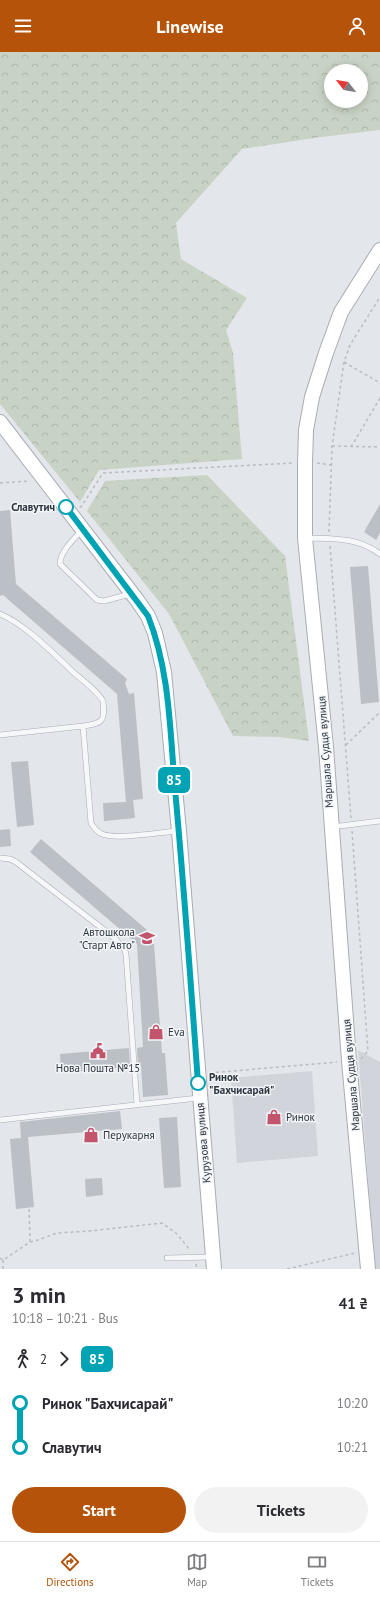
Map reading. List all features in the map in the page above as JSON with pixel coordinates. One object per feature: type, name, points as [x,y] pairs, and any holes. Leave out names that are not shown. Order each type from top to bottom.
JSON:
[{"type":"street","name":"Маршала Судця вулиця","points":[[368,1269],[349,1061],[320,685],[305,538],[305,463],[306,430],[312,397],[326,353],[341,312],[380,250]]},
{"type":"street","name":"Курузова вулиця","points":[[2,429],[46,481],[132,593],[148,616],[155,634],[164,672],[179,831],[213,1263]]},
{"type":"lane","points":[[83,528],[60,558],[60,564],[97,600],[104,601],[132,593]]},
{"type":"lane","points":[[305,538],[346,539],[367,546],[380,554]]},
{"type":"lane","points":[[0,614],[19,625],[44,646],[101,698],[103,704],[103,719],[98,724],[0,735]]},
{"type":"lane","points":[[83,726],[91,823],[95,829],[102,834],[114,837],[179,831]]},
{"type":"lane","points":[[331,827],[380,821]]},
{"type":"lane","points":[[0,858],[10,859],[16,862],[112,936],[124,948],[133,1032],[137,1104]]},
{"type":"lane","points":[[0,1120],[199,1098]]},
{"type":"lane","points":[[166,1258],[196,1258],[213,1263]]},
{"type":"path","points":[[380,297],[350,345],[344,362],[380,383]]},
{"type":"path","points":[[351,447],[380,398]]},
{"type":"path","points":[[332,446],[380,447]]},
{"type":"path","points":[[75,502],[81,507],[103,473],[305,463],[331,465]]},
{"type":"path","points":[[0,483],[46,481]]},
{"type":"path","points":[[346,745],[380,712]]},
{"type":"path","points":[[29,1208],[30,1242]]},
{"type":"path","points":[[3,1260],[30,1242],[57,1232],[90,1231],[162,1223],[177,1234],[196,1258]]},
{"type":"path","points":[[287,1269],[366,1250]]},
{"type":"path","points":[[3,1260],[3,1269]]},
{"type":"shaded area","points":[[358,1050],[380,1062],[380,1269],[375,1269]]},
{"type":"shaded area","name":"Ринок","points":[[312,1071],[318,1156],[237,1163],[231,1078]]},
{"type":"green space","points":[[0,52],[380,52],[380,130],[242,149],[176,223],[181,259],[247,298],[226,330],[233,353],[242,459],[99,470],[80,502],[0,404]]},
{"type":"green space","points":[[207,475],[285,556],[309,741],[280,737],[233,736],[169,614],[87,511],[105,481]]},
{"type":"building","points":[[380,504],[380,533],[376,540],[364,532]]},
{"type":"building","points":[[10,510],[16,584],[127,679],[125,683],[129,694],[134,693],[143,799],[133,800],[135,818],[104,821],[103,803],[126,802],[117,694],[3,595],[0,596],[0,511]]},
{"type":"building","points":[[368,566],[379,702],[361,704],[350,567]]},
{"type":"building","points":[[28,761],[34,825],[17,827],[11,762]]},
{"type":"building","points":[[10,829],[11,846],[0,847],[0,830]]},
{"type":"building","points":[[41,839],[147,930],[143,934],[147,938],[147,944],[154,944],[162,1053],[165,1053],[168,1095],[143,1097],[141,1066],[138,1066],[137,1048],[143,1047],[137,944],[30,852]]},
{"type":"building","points":[[129,1048],[130,1067],[61,1073],[60,1054]]},
{"type":"building","points":[[120,1111],[122,1129],[28,1137],[34,1207],[16,1209],[10,1139],[21,1138],[20,1122]]},
{"type":"building","points":[[177,1117],[181,1187],[164,1188],[159,1118]]},
{"type":"building","points":[[102,1178],[103,1195],[86,1197],[85,1179]]},
{"type":"bus line","name":"85","points":[[66,507],[105,556],[148,616],[155,634],[164,672],[179,831],[198,1083]]},
{"type":"place","name":"Славутич","points":[[66,507]]},
{"type":"place","name":"Автошкола \"Старт Авто\"","points":[[147,938]]},
{"type":"place","name":"Eva","points":[[156,1032]]},
{"type":"place","name":"Нова Пошта №15","points":[[98,1051]]},
{"type":"place","name":"Ринок \"Бахчисарай\"","points":[[198,1083]]},
{"type":"place","name":"Ринок","points":[[274,1117]]},
{"type":"place","name":"Перукарня","points":[[91,1135]]}]
